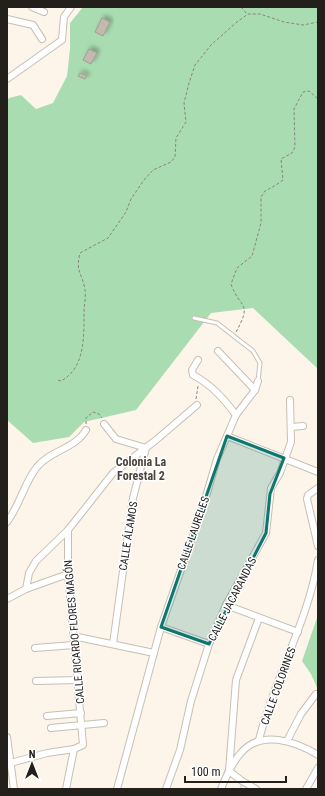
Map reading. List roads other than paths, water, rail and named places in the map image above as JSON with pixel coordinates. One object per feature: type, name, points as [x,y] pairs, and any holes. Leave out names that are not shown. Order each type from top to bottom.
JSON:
[{"type":"street","points":[[32,7],[44,12]]},
{"type":"street","points":[[7,78],[62,40],[64,17],[71,7]]},
{"type":"street","points":[[7,19],[33,25],[42,39]]},
{"type":"street","points":[[218,351],[255,390]]},
{"type":"street","points":[[198,360],[192,373],[198,378],[207,382],[224,399],[236,415]]},
{"type":"street","name":"CALLE LAURELES","points":[[117,789],[161,627],[227,436],[236,415],[255,390],[258,381]]},
{"type":"street","name":"CALLE JACARANDAS","points":[[166,789],[180,750],[191,701],[209,644],[226,605],[266,533],[270,494],[280,473],[284,458],[291,442],[290,400]]},
{"type":"street","points":[[26,589],[29,573],[36,561],[68,530],[112,473],[146,448],[196,402]]},
{"type":"street","points":[[104,424],[116,439],[146,448]]},
{"type":"street","points":[[291,427],[303,426]]},
{"type":"street","points":[[7,522],[15,511],[37,467],[81,439],[86,430]]},
{"type":"street","points":[[227,436],[318,472]]},
{"type":"street","name":"CALLE ÁLAMOS","points":[[113,644],[133,498],[146,448]]},
{"type":"street","points":[[318,488],[306,499],[318,546]]},
{"type":"street","name":"CALLE RICARDO FLORES MAGÓN","points":[[68,530],[68,574],[83,745],[74,749]]},
{"type":"street","name":"CALLE COLORINES","points":[[259,740],[283,666],[298,632],[316,574],[318,560]]},
{"type":"street","points":[[7,599],[26,589],[68,574]]},
{"type":"street","name":"CALLE COLORINES","points":[[226,605],[298,632]]},
{"type":"street","points":[[229,771],[236,680],[259,618]]},
{"type":"street","points":[[161,627],[209,644]]},
{"type":"street","points":[[73,636],[154,652]]},
{"type":"street","points":[[35,648],[74,645]]},
{"type":"street","points":[[36,681],[78,680]]},
{"type":"street","points":[[286,741],[301,714],[316,694]]},
{"type":"street","points":[[47,716],[81,713]]},
{"type":"street","points":[[51,728],[104,723]]},
{"type":"street","points":[[7,737],[8,764],[14,789]]},
{"type":"street","points":[[221,789],[229,771],[240,754],[252,742],[259,740],[286,741],[318,755]]},
{"type":"street","points":[[8,764],[47,753],[74,749],[66,789]]},
{"type":"street","points":[[306,789],[318,768]]},
{"type":"street","points":[[229,771],[242,782],[256,789]]},
{"type":"lane","name":"CALLE LAURELES","points":[[194,318],[217,323],[254,351],[260,363],[258,381]]},
{"type":"district","name":"Colonia La Forestal 2","points":[[141,469]]}]
